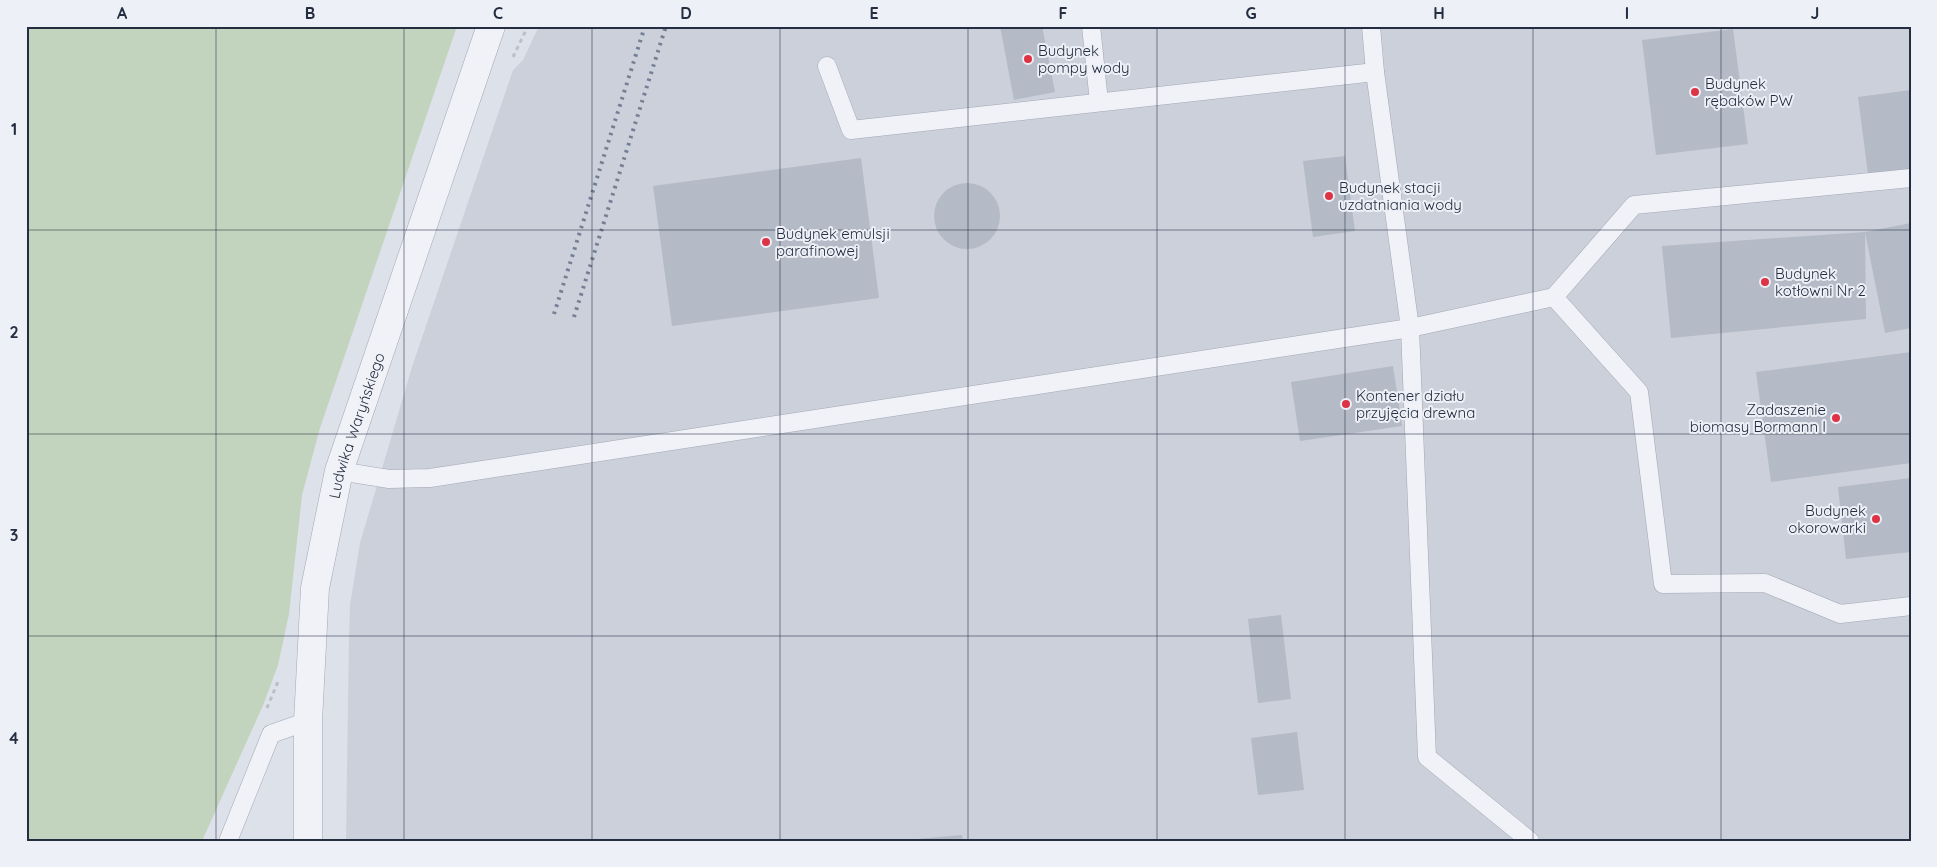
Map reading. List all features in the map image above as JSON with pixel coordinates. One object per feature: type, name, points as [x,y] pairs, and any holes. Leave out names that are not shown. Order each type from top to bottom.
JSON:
[{"type":"street","name":"Ludwika Waryńskiego","points":[[308,841],[308,721],[316,588],[340,471],[491,26]]},
{"type":"lane","points":[[1091,26],[1099,102]]},
{"type":"lane","points":[[1371,26],[1375,72],[1410,328],[1427,756],[1530,841]]},
{"type":"lane","points":[[828,66],[852,130],[1375,72]]},
{"type":"lane","points":[[340,471],[388,479],[430,478],[1410,328],[1554,297],[1634,205],[1911,178]]},
{"type":"lane","points":[[1554,297],[1639,392],[1663,584],[1765,583],[1840,614],[1911,606]]},
{"type":"lane","points":[[228,841],[271,734],[308,721]]},
{"type":"shaded area","points":[[539,26],[1911,26],[1911,841],[346,841],[350,605],[360,543],[412,367],[513,70],[523,60]]},
{"type":"green space","points":[[26,26],[457,26],[320,428],[302,495],[289,614],[278,665],[264,703],[202,841],[26,841]]},
{"type":"building","name":"Budynek pompy wody","points":[[1000,26],[1042,26],[1055,92],[1014,100]]},
{"type":"building","name":"Budynek rębaków PW","points":[[1733,29],[1748,144],[1656,155],[1642,40]]},
{"type":"building","points":[[1911,90],[1911,170],[1868,174],[1858,97]]},
{"type":"building","name":"Budynek stacji uzdatniania wody","points":[[1345,156],[1355,231],[1313,237],[1303,161]]},
{"type":"building","name":"Budynek emulsji parafinowej","points":[[861,158],[879,298],[672,326],[653,186]]},
{"type":"building","points":[[967,183],[980,186],[990,193],[997,203],[1000,216],[997,229],[990,239],[980,246],[967,249],[954,246],[944,239],[937,229],[934,216],[937,203],[944,193],[954,186]]},
{"type":"building","points":[[1911,223],[1911,328],[1885,333],[1865,232]]},
{"type":"building","name":"Budynek kotłowni Nr 2","points":[[1865,232],[1866,319],[1671,338],[1662,246]]},
{"type":"building","name":"Zadaszenie biomasy Bormann I","points":[[1911,352],[1911,463],[1771,482],[1756,372]]},
{"type":"building","name":"Kontener działu przyjęcia drewna","points":[[1393,366],[1402,426],[1300,441],[1291,382]]},
{"type":"building","name":"Budynek okorowarki","points":[[1911,478],[1911,552],[1846,559],[1838,487]]},
{"type":"building","points":[[1281,615],[1291,699],[1258,703],[1248,619]]},
{"type":"building","points":[[1297,732],[1304,790],[1258,795],[1251,738]]},
{"type":"building","points":[[962,835],[963,841],[917,841],[917,839]]},
{"type":"railway","points":[[554,314],[645,26]]},
{"type":"railway","points":[[574,317],[666,26]]},
{"type":"place","name":"Budynek pompy wody","points":[[1028,59]]},
{"type":"place","name":"Budynek rębaków PW","points":[[1695,92]]},
{"type":"place","name":"Budynek stacji uzdatniania wody","points":[[1329,196]]},
{"type":"place","name":"Budynek emulsji parafinowej","points":[[766,242]]},
{"type":"place","name":"Budynek kotłowni Nr 2","points":[[1765,282]]},
{"type":"place","name":"Kontener działu przyjęcia drewna","points":[[1346,404]]},
{"type":"place","name":"Zadaszenie biomasy Bormann I","points":[[1836,418]]},
{"type":"place","name":"Budynek okorowarki","points":[[1876,519]]}]
